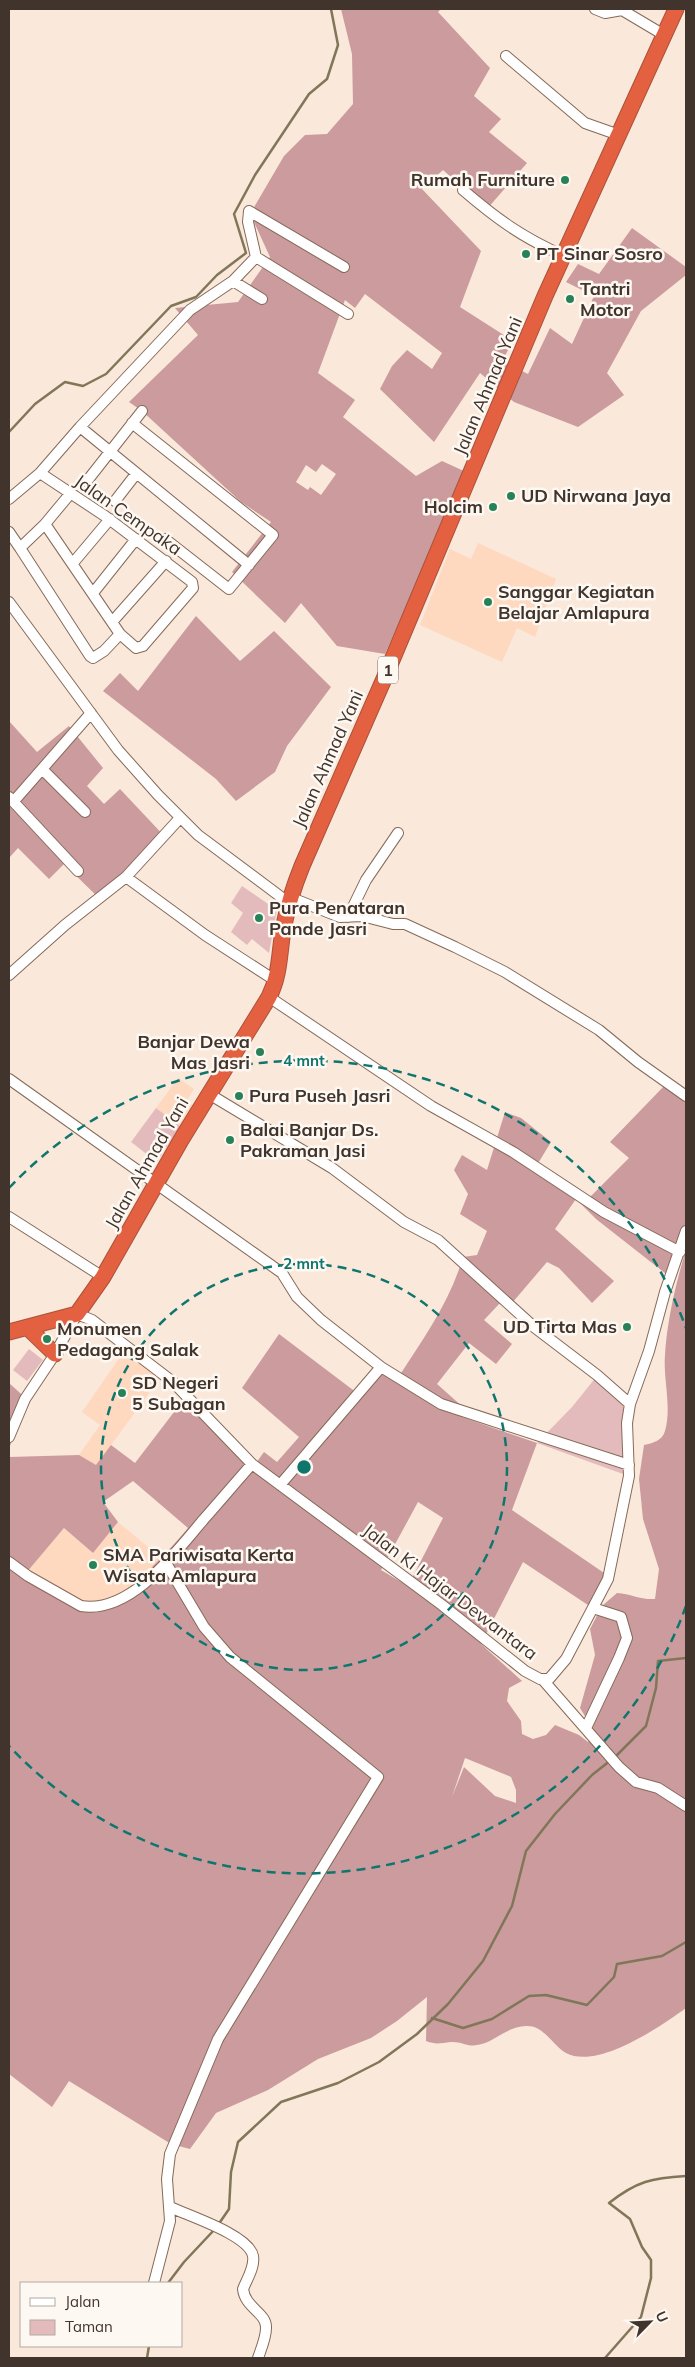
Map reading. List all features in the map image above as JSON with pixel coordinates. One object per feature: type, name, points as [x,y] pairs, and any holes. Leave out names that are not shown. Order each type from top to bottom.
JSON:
[{"type":"highway","name":"Jalan Ahmad Yani","points":[[77,1314],[103,1277],[209,1094],[269,997],[276,981],[289,900],[564,256],[676,9]]},
{"type":"highway","points":[[9,1332],[77,1314]]},
{"type":"highway","points":[[28,1328],[54,1354]]},
{"type":"street","points":[[595,9],[605,13],[622,10],[664,34]]},
{"type":"street","points":[[506,56],[568,110],[585,122],[619,135]]},
{"type":"street","points":[[463,190],[494,217],[527,239],[564,256]]},
{"type":"street","points":[[344,267],[249,211],[248,222],[256,257],[348,314]]},
{"type":"street","points":[[9,499],[40,473],[80,427],[190,310],[233,281],[256,257]]},
{"type":"street","points":[[233,281],[262,299]]},
{"type":"street","points":[[87,481],[142,411]]},
{"type":"street","points":[[132,423],[273,535],[230,588],[165,539]]},
{"type":"street","points":[[80,427],[249,564]]},
{"type":"street","name":"Jalan Cempaka","points":[[40,473],[110,519],[166,561],[192,582],[194,586],[143,646],[136,648],[120,634]]},
{"type":"street","points":[[115,501],[136,474]]},
{"type":"street","points":[[20,548],[70,494]]},
{"type":"street","points":[[73,563],[110,519]]},
{"type":"street","points":[[9,532],[93,658],[100,655],[120,634],[73,563],[44,524]]},
{"type":"street","points":[[92,593],[136,539]]},
{"type":"street","points":[[112,622],[166,561]]},
{"type":"street","points":[[9,602],[118,750],[198,835],[289,900],[340,918],[362,916],[393,924],[405,924],[504,972],[599,1030],[638,1062],[686,1096]]},
{"type":"street","points":[[78,871],[11,799],[42,769],[91,713]]},
{"type":"street","points":[[42,769],[85,812]]},
{"type":"street","points":[[9,975],[65,925],[126,877],[180,818]]},
{"type":"street","points":[[348,917],[366,880],[398,833]]},
{"type":"street","points":[[126,877],[205,935],[276,981]]},
{"type":"street","points":[[269,997],[418,1098],[476,1130],[580,1198],[680,1252]]},
{"type":"street","points":[[9,1079],[282,1273],[303,1304],[381,1367],[441,1404],[629,1465]]},
{"type":"street","points":[[209,1094],[332,1168],[404,1222],[438,1240],[534,1327],[597,1375],[630,1404]]},
{"type":"street","points":[[9,1217],[103,1277]]},
{"type":"street","name":"Jalan Ki Hajar Dewantara","points":[[77,1314],[92,1320],[173,1382],[252,1464],[442,1605],[521,1668],[543,1680],[549,1679],[562,1665],[592,1608],[603,1592],[611,1567],[629,1476],[628,1423],[630,1404],[650,1351],[665,1292],[686,1231]]},
{"type":"street","points":[[9,1437],[28,1394],[77,1314]]},
{"type":"street","points":[[280,1485],[381,1367]]},
{"type":"street","points":[[9,1562],[28,1576],[81,1606],[91,1608],[105,1605],[132,1592],[166,1563],[252,1464]]},
{"type":"street","points":[[154,2282],[166,2240],[170,2207],[167,2179],[170,2154],[218,2039],[378,1777],[230,1657],[204,1627],[166,1563]]},
{"type":"street","points":[[586,1728],[627,1638],[621,1617],[592,1608]]},
{"type":"street","points":[[543,1680],[619,1767],[636,1782],[658,1788],[686,1806]]},
{"type":"street","points":[[170,2207],[244,2241],[254,2257],[243,2289],[248,2304],[262,2317],[266,2324],[267,2330],[258,2358]]},
{"type":"shaded area","points":[[341,9],[441,9],[438,12],[490,68],[474,96],[501,119],[489,132],[527,163],[487,209],[443,170],[422,189],[481,251],[460,307],[513,341],[502,361],[528,374],[550,328],[572,344],[594,296],[566,282],[578,264],[599,274],[632,228],[686,267],[686,275],[641,311],[607,373],[624,395],[578,427],[514,402],[480,373],[434,442],[380,389],[392,366],[407,350],[432,369],[442,353],[365,294],[355,308],[345,300],[318,373],[355,400],[343,417],[416,476],[442,461],[466,472],[385,654],[337,646],[301,603],[285,623],[232,572],[271,522],[241,502],[142,411],[129,402],[198,335],[175,308],[238,302],[270,257],[254,222],[253,209],[284,156],[305,135],[327,134],[353,104],[352,54]],"holes":[[[322,464],[336,474],[321,495],[310,487],[308,490],[296,482],[306,465],[316,472]]]},
{"type":"shaded area","name":"Sanggar Kegiatan Belajar Amlapura","points":[[478,543],[556,579],[535,637],[517,628],[502,662],[420,625],[450,549],[471,559]]},
{"type":"shaded area","points":[[196,616],[240,661],[274,631],[331,687],[287,746],[275,772],[236,801],[216,779],[103,691],[120,673],[138,691]]},
{"type":"shaded area","points":[[9,721],[37,752],[69,726],[103,768],[87,786],[104,804],[120,789],[167,839],[101,900],[64,864],[49,879],[18,848],[9,858]]},
{"type":"shaded area","points":[[178,1078],[194,1089],[187,1100],[194,1106],[180,1126],[156,1108]]},
{"type":"shaded area","points":[[666,1084],[686,1102],[686,1228],[670,1277],[596,1219],[576,1199],[555,1229],[614,1281],[592,1303],[559,1268],[547,1262],[507,1309],[500,1303],[484,1320],[512,1344],[496,1364],[469,1343],[437,1384],[464,1408],[462,1417],[537,1443],[512,1510],[607,1575],[591,1607],[523,1562],[481,1644],[522,1681],[509,1688],[507,1701],[521,1721],[522,1734],[533,1739],[546,1735],[555,1725],[579,1735],[588,1742],[594,1731],[580,1708],[595,1655],[590,1629],[602,1606],[617,1593],[645,1599],[655,1599],[659,1569],[643,1519],[639,1479],[644,1445],[662,1437],[667,1422],[666,1342],[672,1302],[686,1250],[686,2008],[629,2044],[595,2056],[579,2057],[561,2050],[538,2029],[526,2026],[512,2029],[483,2044],[477,2045],[426,2041],[427,1997],[397,2021],[371,2038],[318,2059],[268,2090],[216,2113],[190,2149],[171,2144],[69,2081],[52,2107],[9,2074],[9,1457],[79,1455],[96,1465],[111,1445],[135,1463],[184,1399],[253,1467],[264,1452],[277,1462],[299,1437],[242,1388],[279,1334],[357,1393],[378,1362],[398,1378],[443,1305],[458,1274],[463,1257],[477,1255],[487,1231],[460,1214],[468,1194],[454,1170],[462,1155],[487,1170],[505,1112],[521,1118],[551,1142],[537,1165],[590,1197],[629,1158],[610,1142]],"holes":[[[133,1481],[188,1528],[140,1579],[109,1601],[95,1607],[76,1603],[26,1573],[64,1528],[93,1553],[118,1522],[103,1502]],[[418,1502],[443,1518],[408,1586],[381,1570]],[[465,1758],[511,1777],[516,1790],[516,1803],[495,1796],[464,1767],[452,1797]]]},
{"type":"shaded area","name":"SD Negeri 5 Subagan","points":[[127,1347],[162,1375],[96,1466],[79,1455],[100,1425],[82,1412]]},
{"type":"shaded area","points":[[9,1383],[30,1402],[9,1448]]},
{"type":"shaded area","name":"SMA Pariwisata Kerta Wisata Amlapura","points":[[118,1522],[161,1558],[135,1584],[102,1605],[94,1607],[26,1572],[64,1528],[93,1553]]},
{"type":"green space","points":[[242,886],[277,910],[269,953],[252,939],[247,945],[231,932],[243,913],[231,903]]},
{"type":"green space","points":[[156,1108],[180,1126],[157,1162],[131,1142]]},
{"type":"green space","points":[[29,1349],[43,1360],[27,1381],[13,1370]]},
{"type":"green space","points":[[597,1376],[629,1403],[622,1429],[623,1474],[537,1443],[572,1407]]},
{"type":"waterway","points":[[9,432],[35,404],[65,382],[83,386],[106,374],[171,306],[196,297],[217,275],[246,253],[234,214],[255,175],[309,94],[327,79],[338,45],[331,9]]},
{"type":"waterway","points":[[615,1757],[646,1726],[656,1688],[658,1661],[686,1658]]},
{"type":"waterway","points":[[218,2225],[229,2209],[231,2172],[238,2142],[281,2102],[338,2083],[379,2062],[417,2034],[448,2004],[483,1961],[512,1906],[526,1851],[555,1814],[592,1775],[611,1760]]},
{"type":"waterway","points":[[432,2018],[463,2028],[492,2019],[529,1996],[546,1995],[587,2005],[614,1977],[617,1964],[662,1956],[686,1942]]},
{"type":"waterway","points":[[605,2358],[641,2317],[651,2278],[651,2260],[642,2247],[630,2219],[609,2203],[628,2190],[645,2182],[686,2176]]},
{"type":"waterway","points":[[169,2282],[184,2262],[215,2229]]},
{"type":"waterway","points":[[147,2358],[149,2347]]},
{"type":"place","name":"Rumah Furniture","points":[[565,180]]},
{"type":"place","name":"PT Sinar Sosro","points":[[526,254]]},
{"type":"place","name":"Tantri Motor","points":[[570,299]]},
{"type":"place","name":"UD Nirwana Jaya","points":[[511,496]]},
{"type":"place","name":"Holcim","points":[[493,507]]},
{"type":"place","name":"Sanggar Kegiatan Belajar Amlapura","points":[[488,602]]},
{"type":"place","name":"Pura Penataran Pande Jasri","points":[[259,918]]},
{"type":"place","name":"Banjar Dewa Mas Jasri","points":[[260,1052]]},
{"type":"place","name":"Pura Puseh Jasri","points":[[239,1096]]},
{"type":"place","name":"Balai Banjar Ds. Pakraman Jasi","points":[[230,1140]]},
{"type":"place","name":"UD Tirta Mas","points":[[627,1327]]},
{"type":"place","name":"Monumen Pedagang Salak","points":[[47,1339]]},
{"type":"place","name":"SD Negeri 5 Subagan","points":[[122,1393]]},
{"type":"place","name":"SMA Pariwisata Kerta Wisata Amlapura","points":[[93,1565]]}]
